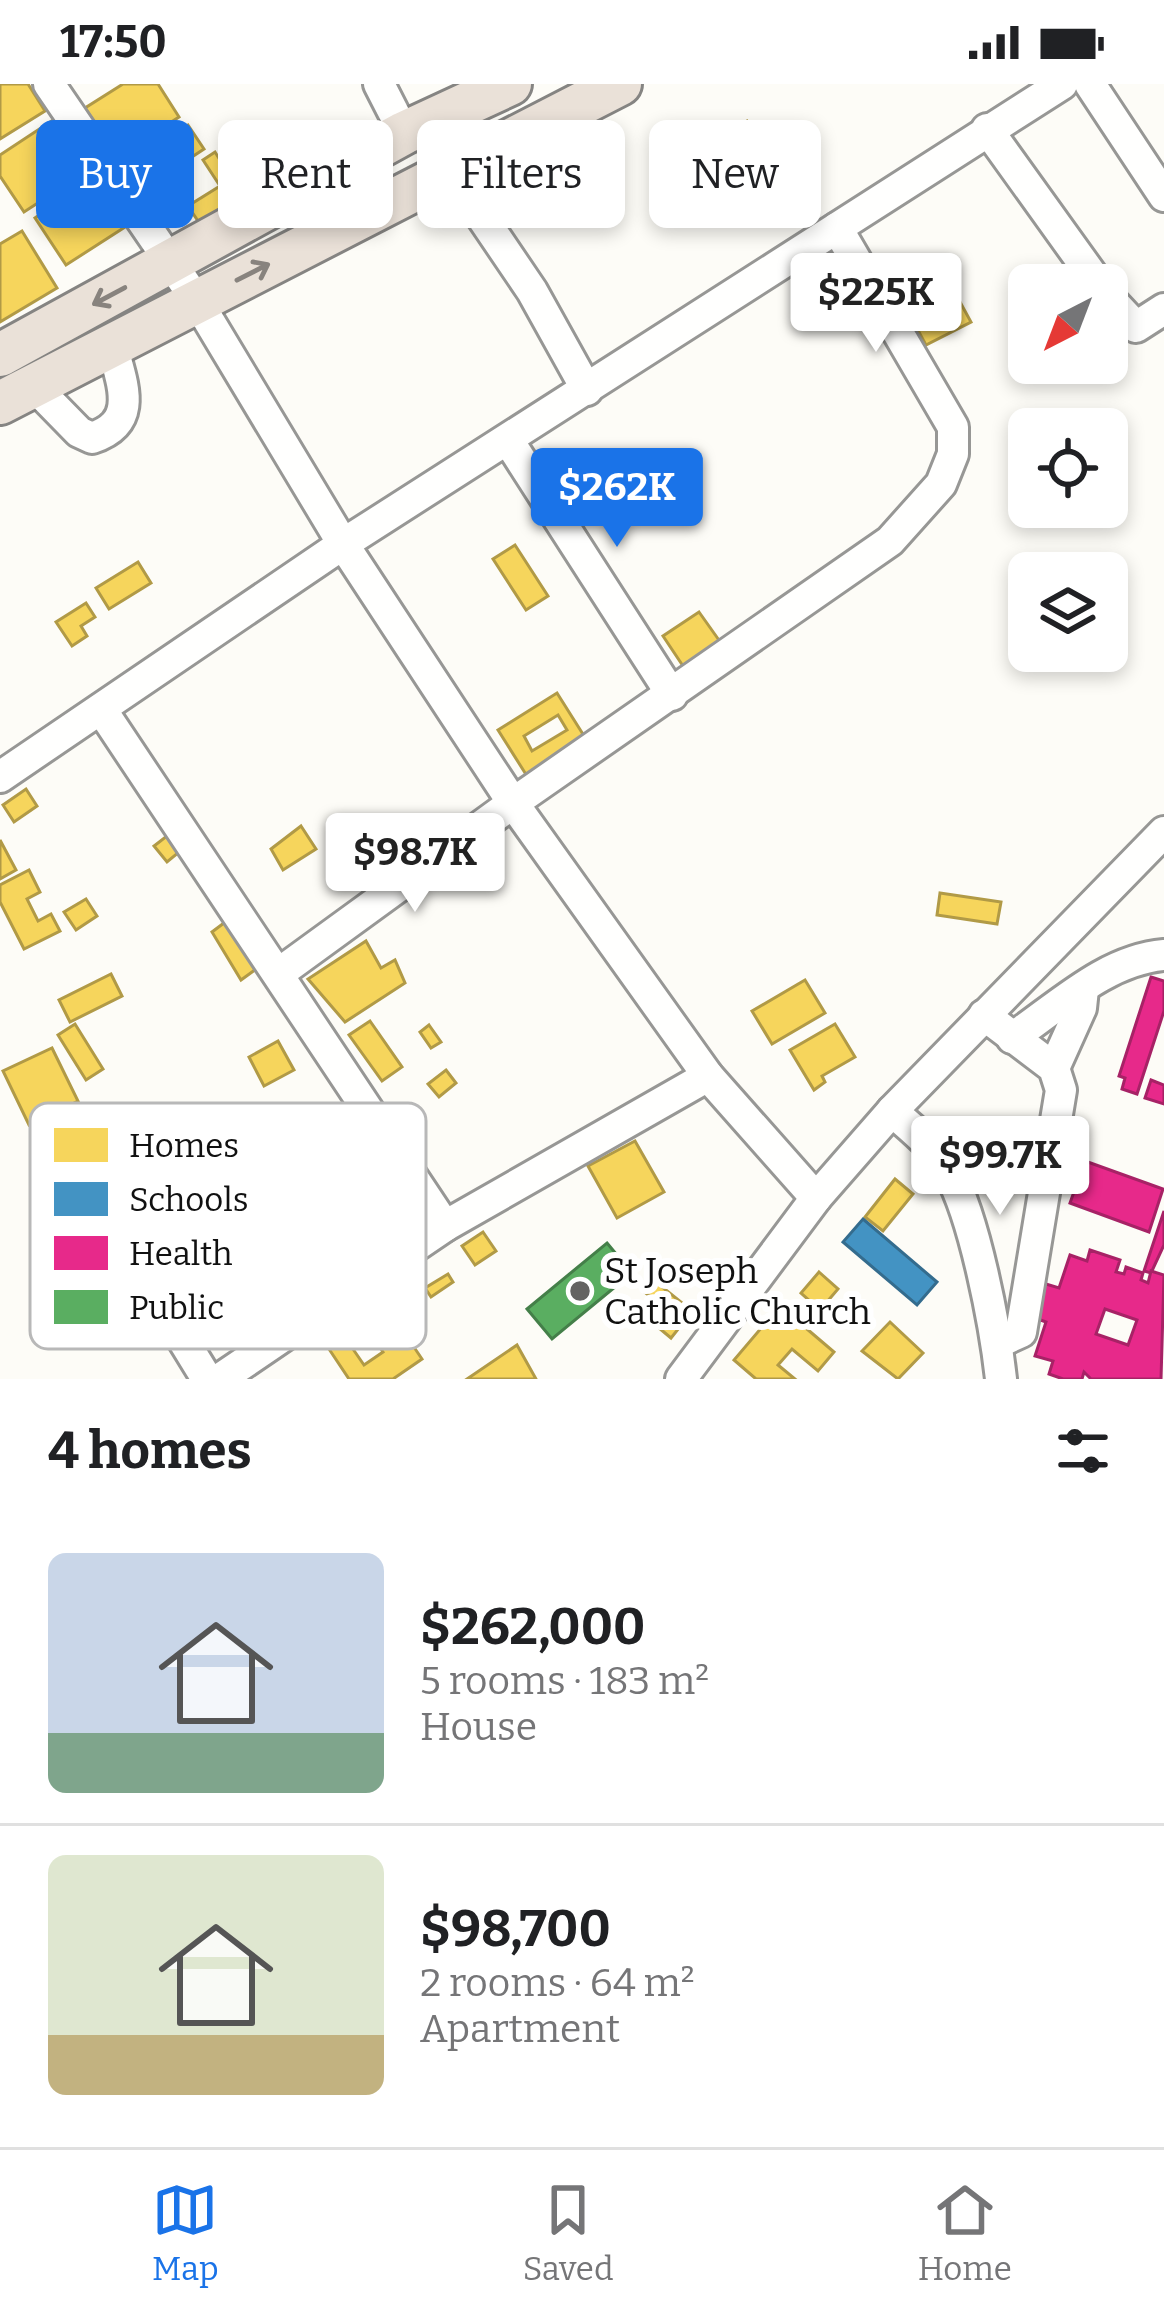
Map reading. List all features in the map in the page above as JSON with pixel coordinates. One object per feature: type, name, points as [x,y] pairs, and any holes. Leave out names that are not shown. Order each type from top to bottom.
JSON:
[{"type":"highway","points":[[417,187],[30,388],[16,346],[404,133],[510,84]]},
{"type":"highway","points":[[549,120],[620,84]]},
{"type":"street","points":[[49,84],[197,301],[343,544],[513,803],[708,1076],[816,1198]]},
{"type":"street","points":[[379,84],[404,133]]},
{"type":"street","points":[[0,777],[343,544],[1062,84]]},
{"type":"street","points":[[1090,84],[1164,196]]},
{"type":"street","points":[[987,130],[1084,264]]},
{"type":"street","points":[[489,228],[532,291],[586,390]]},
{"type":"street","points":[[278,974],[513,803],[890,541],[941,484],[953,454],[953,427],[837,228]]},
{"type":"street","points":[[1128,318],[1136,327],[1164,309]]},
{"type":"street","points":[[30,388],[79,432],[92,438],[109,432],[125,414],[126,398],[112,345]]},
{"type":"street","points":[[508,440],[671,695]]},
{"type":"street","points":[[101,709],[363,1103]]},
{"type":"street","points":[[681,1379],[816,1198],[892,1111],[1164,832]]},
{"type":"street","points":[[1012,1038],[1136,958],[1164,955]]},
{"type":"street","points":[[1054,1068],[1081,1008],[1083,989]]},
{"type":"street","points":[[984,1015],[1054,1068],[1061,1090],[1021,1332],[997,1343]]},
{"type":"street","points":[[426,1239],[708,1076]]},
{"type":"street","points":[[892,1111],[936,1154],[959,1193],[997,1343],[1000,1379]]},
{"type":"street","points":[[426,1197],[445,1226]]},
{"type":"street","points":[[188,1349],[207,1379]]},
{"type":"street","points":[[220,1379],[264,1349]]},
{"type":"building: Homes","points":[[0,84],[28,84],[45,111],[0,139]]},
{"type":"building: Homes","points":[[123,84],[158,84],[179,117],[93,120],[85,108]]},
{"type":"building: Homes","points":[[36,131],[36,204],[24,212],[0,176],[0,155]]},
{"type":"building: Homes","points":[[194,134],[204,149],[194,156]]},
{"type":"building: Homes","points":[[215,152],[218,183],[203,160]]},
{"type":"building: Homes","points":[[218,187],[218,225],[206,233],[194,215],[194,202]]},
{"type":"building: Homes","points":[[42,228],[123,228],[66,265]]},
{"type":"building: Homes","points":[[22,231],[57,288],[0,322],[0,244]]},
{"type":"building: Homes","points":[[942,268],[948,280],[931,289],[942,309],[959,300],[971,322],[926,345],[897,292]]},
{"type":"building: Homes","points":[[515,545],[548,596],[526,610],[493,559]]},
{"type":"building: Homes","points":[[138,562],[151,583],[109,609],[96,588]]},
{"type":"building: Homes","points":[[86,603],[95,617],[81,626],[87,636],[72,646],[56,622]]},
{"type":"building: Homes","points":[[699,612],[726,650],[689,675],[663,636]]},
{"type":"building: Homes","points":[[557,693],[586,739],[527,776],[498,730]],"holes":[[[558,715],[567,730],[532,751],[524,736]]]},
{"type":"building: Homes","points":[[26,789],[37,806],[14,822],[3,805]]},
{"type":"building: Homes","points":[[301,826],[316,849],[283,870],[271,849]]},
{"type":"building: Homes","points":[[172,832],[184,848],[167,862],[154,846]]},
{"type":"building: Homes","points":[[0,840],[16,870],[0,879]]},
{"type":"building: Homes","points":[[29,870],[40,892],[27,899],[38,921],[51,914],[60,931],[24,949],[0,902],[0,885]]},
{"type":"building: Homes","points":[[940,893],[1001,902],[997,924],[937,915]]},
{"type":"building: Homes","points":[[86,899],[97,916],[76,930],[64,912]]},
{"type":"building: Homes","points":[[232,917],[263,964],[241,980],[212,932]]},
{"type":"building: Homes","points":[[366,941],[381,968],[395,960],[405,983],[345,1022],[308,979]]},
{"type":"building: Homes","points":[[111,974],[122,996],[70,1022],[59,1000]]},
{"type":"building: Homes","points":[[805,980],[825,1013],[772,1044],[752,1011]]},
{"type":"building: Homes","points":[[370,1021],[402,1067],[382,1081],[349,1035]]},
{"type":"building: Homes","points":[[75,1024],[103,1069],[86,1080],[58,1035]]},
{"type":"building: Homes","points":[[835,1024],[855,1057],[822,1076],[825,1082],[814,1090],[790,1050]]},
{"type":"building: Homes","points":[[429,1025],[441,1042],[431,1048],[420,1032]]},
{"type":"building: Homes","points":[[278,1041],[294,1070],[264,1086],[249,1057]]},
{"type":"building: Homes","points":[[52,1048],[78,1101],[30,1103],[29,1125],[3,1071]]},
{"type":"building: Homes","points":[[446,1070],[456,1083],[439,1097],[428,1084]]},
{"type":"building: Homes","points":[[635,1141],[664,1192],[617,1218],[588,1166]]},
{"type":"building: Homes","points":[[895,1179],[913,1194],[883,1231],[865,1217]]},
{"type":"building: Homes","points":[[483,1232],[496,1251],[475,1265],[462,1246]]},
{"type":"building: Homes","points":[[819,1272],[838,1289],[820,1310],[801,1293]]},
{"type":"building: Homes","points":[[448,1274],[453,1282],[431,1297],[426,1287]]},
{"type":"building: Homes","points":[[651,1278],[692,1311],[682,1323],[641,1289]]},
{"type":"building: Homes","points":[[780,1306],[834,1352],[818,1371],[792,1349],[778,1365],[795,1379],[756,1379],[734,1360]]},
{"type":"building: Homes","points":[[655,1308],[679,1328],[671,1338],[647,1318]]},
{"type":"building: Homes","points":[[890,1322],[923,1353],[898,1379],[862,1351]]},
{"type":"building: Homes","points":[[517,1345],[536,1379],[467,1379]]},
{"type":"building: Homes","points":[[329,1349],[353,1349],[364,1365],[381,1349],[415,1349],[422,1359],[393,1379],[349,1379]]},
{"type":"building: Schools","points":[[863,1219],[937,1282],[917,1305],[843,1242]]},
{"type":"building: Health","points":[[1151,977],[1164,981],[1164,1011],[1137,1094],[1122,1089],[1125,1078],[1119,1076]]},
{"type":"building: Health","points":[[1151,1080],[1164,1085],[1164,1104],[1145,1098]]},
{"type":"building: Health","points":[[1085,1161],[1163,1189],[1149,1232],[1070,1203]]},
{"type":"building: Health","points":[[1164,1211],[1164,1245],[1151,1273],[1144,1271]]},
{"type":"building: Health","points":[[1090,1250],[1120,1260],[1116,1272],[1124,1274],[1126,1267],[1143,1273],[1141,1280],[1148,1283],[1151,1271],[1164,1275],[1161,1379],[1091,1379],[1084,1372],[1082,1379],[1063,1379],[1049,1374],[1053,1361],[1035,1356],[1046,1322],[1035,1318],[1040,1291],[1046,1284],[1059,1288],[1070,1255],[1087,1261]],"holes":[[[1105,1309],[1137,1320],[1128,1345],[1096,1334]]]},
{"type":"building: Public","name":"St Joseph Catholic Church","points":[[607,1243],[632,1273],[552,1339],[527,1309]]},
{"type":"place","name":"St Joseph Catholic Church","points":[[580,1291]]}]
